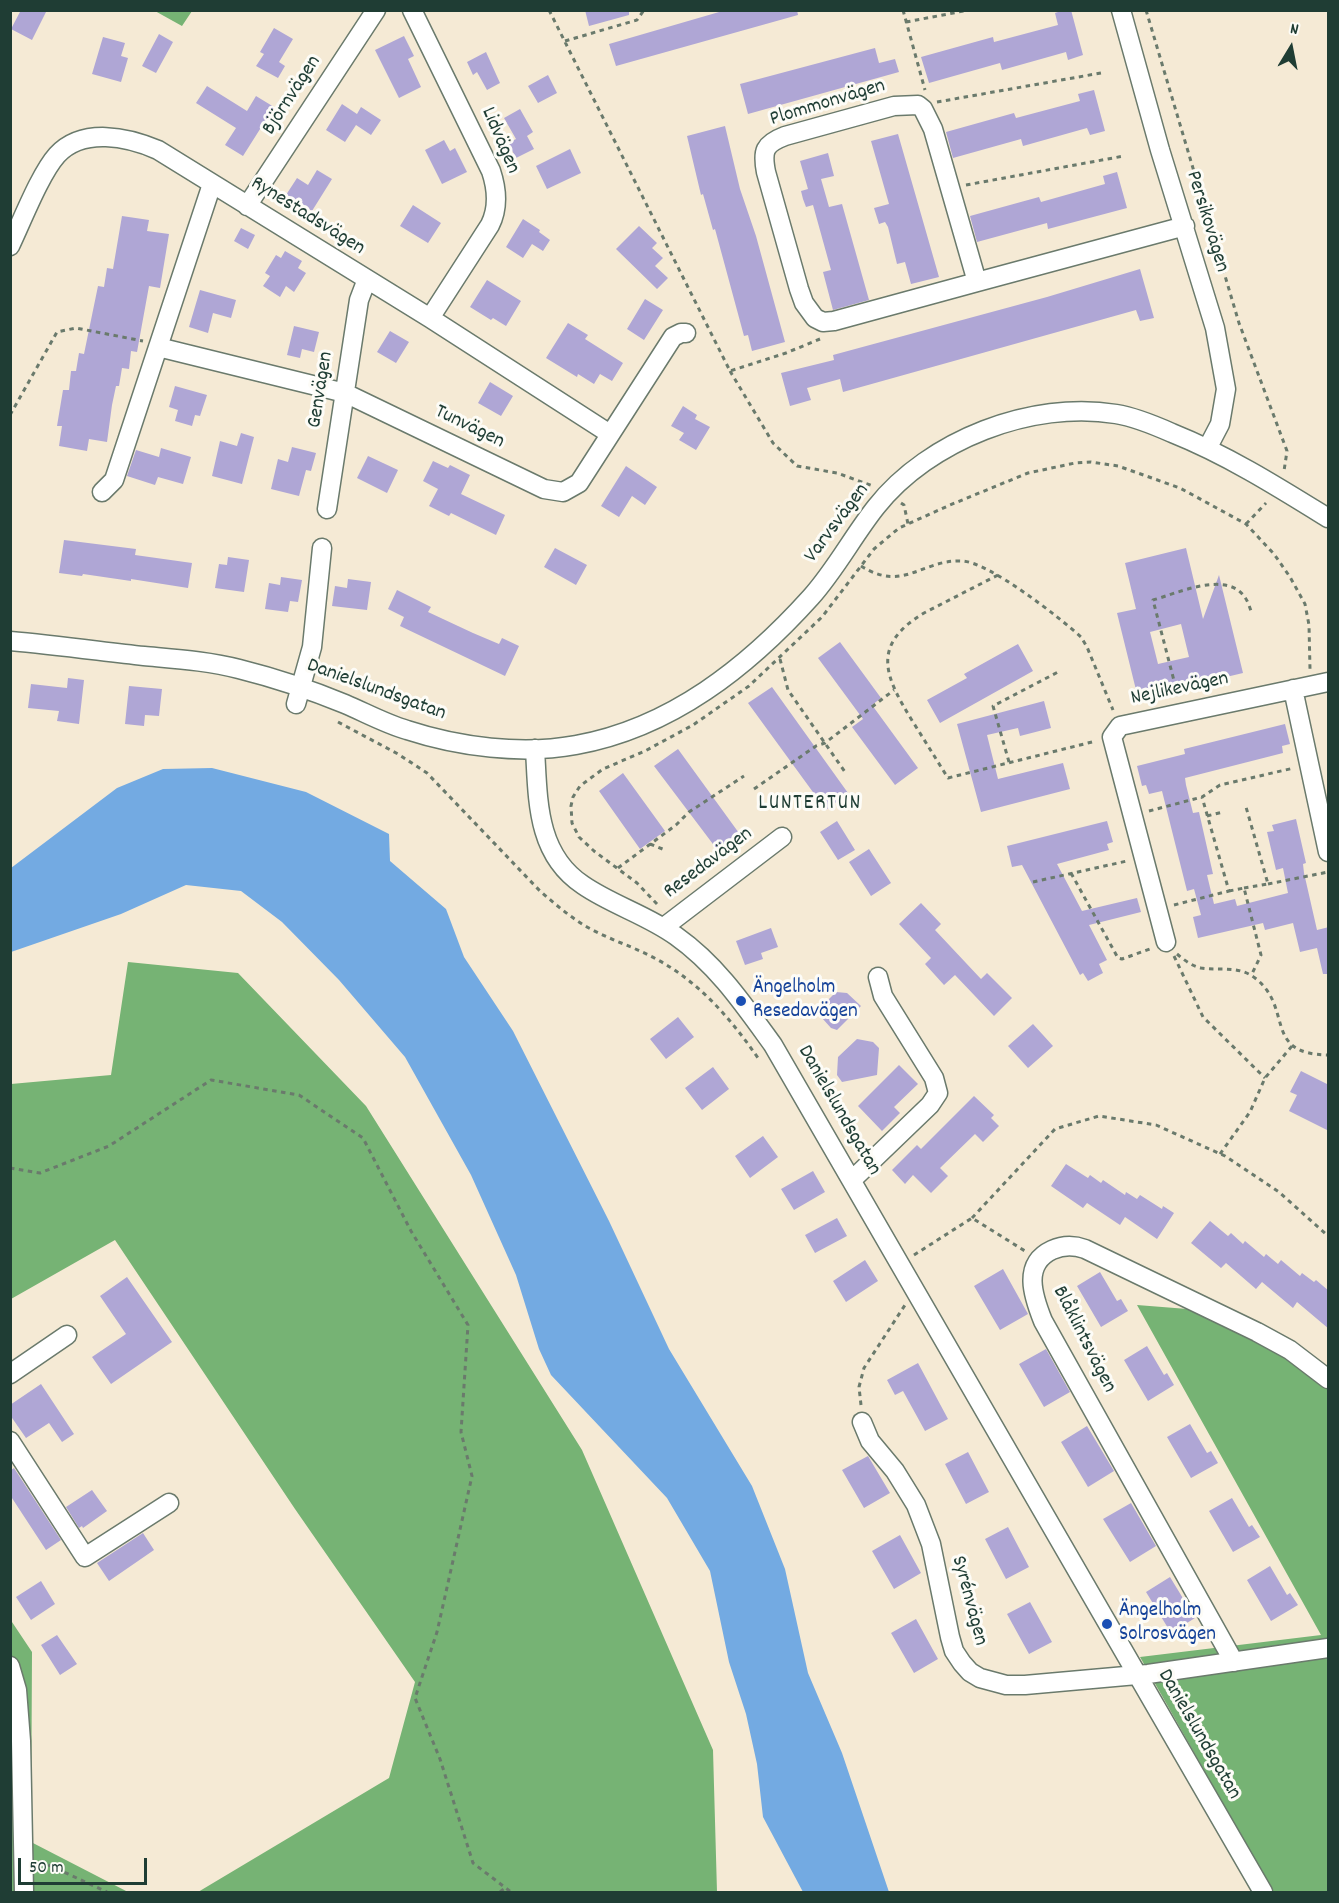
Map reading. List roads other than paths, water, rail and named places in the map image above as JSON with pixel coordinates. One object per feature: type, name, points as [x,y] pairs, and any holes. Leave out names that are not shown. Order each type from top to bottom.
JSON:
[{"type":"street","name":"Björnvägen","points":[[247,206],[376,10]]},
{"type":"street","name":"Lidvägen","points":[[412,10],[491,171],[496,194],[495,214],[490,225],[430,318]]},
{"type":"street","name":"Persikovägen","points":[[1121,10],[1160,150],[1215,328],[1226,389],[1220,424],[1208,447]]},
{"type":"street","name":"Plommonvägen","points":[[913,104],[926,106],[977,282],[834,321],[823,322],[814,318],[799,289],[766,172],[764,154],[766,148],[774,140],[785,136],[894,106],[913,104]]},
{"type":"street","name":"Rynestadsvägen","points":[[10,246],[51,162],[65,148],[86,139],[118,138],[144,144],[158,150],[430,318],[610,434]]},
{"type":"street","points":[[102,492],[114,480],[212,184]]},
{"type":"street","points":[[977,282],[1185,226]]},
{"type":"street","name":"Genvägen","points":[[327,509],[359,300],[367,279]]},
{"type":"street","name":"Tunvägen","points":[[158,347],[345,393],[550,492],[563,492],[579,483],[673,337],[686,333]]},
{"type":"street","name":"Varvsvägen","points":[[535,749],[579,745],[644,725],[693,699],[736,669],[774,636],[813,594],[878,505],[916,468],[947,446],[995,427],[1050,412],[1117,414],[1149,423],[1208,447],[1329,518]]},
{"type":"street","points":[[299,696],[312,647],[322,548]]},
{"type":"street","name":"Danielslundsgatan","points":[[10,641],[216,664],[261,675],[299,696],[409,731],[469,744],[535,749],[540,817],[544,837],[564,867],[584,886],[664,927],[694,949],[720,975],[773,1045],[852,1180],[907,1294],[1137,1675],[1263,1893]]},
{"type":"street","name":"Nejlikevägen","points":[[1166,942],[1132,815],[1116,731],[1182,713],[1329,682]]},
{"type":"street","points":[[1301,688],[1310,764],[1329,852]]},
{"type":"street","name":"Resedavägen","points":[[664,927],[782,837]]},
{"type":"street","points":[[852,1180],[930,1105],[938,1093],[934,1078],[883,996],[878,977]]},
{"type":"street","name":"Blåklintsvägen","points":[[1234,1662],[1043,1321],[1035,1300],[1032,1281],[1034,1268],[1043,1255],[1057,1248],[1072,1246],[1085,1249],[1257,1332],[1290,1350],[1329,1379]]},
{"type":"street","points":[[10,1374],[67,1335]]},
{"type":"street","name":"Syrénvägen","points":[[862,1422],[870,1441],[895,1471],[916,1505],[931,1544],[954,1651],[970,1672],[991,1682],[1025,1685],[1137,1675],[1329,1648]]},
{"type":"street","points":[[10,1441],[85,1557],[169,1503]]},
{"type":"street","points":[[10,1666],[17,1690],[20,1731],[24,1893]]},
{"type":"water","points":[[212,768],[306,792],[389,834],[390,861],[446,909],[464,957],[513,1031],[609,1221],[669,1349],[752,1486],[785,1569],[808,1673],[842,1753],[889,1892],[803,1892],[763,1817],[757,1764],[746,1714],[729,1662],[710,1571],[667,1498],[551,1375],[539,1349],[516,1275],[471,1175],[405,1057],[339,980],[282,922],[241,891],[186,885],[121,914],[11,952],[11,868],[117,788],[163,769]]},
{"type":"place","name":"Ängelholm Resedavägen","points":[[741,1001]]},
{"type":"place","name":"Ängelholm Solrosvägen","points":[[1107,1624]]},
{"type":"district","name":"LUNTERTUN","points":[[810,805]]}]
